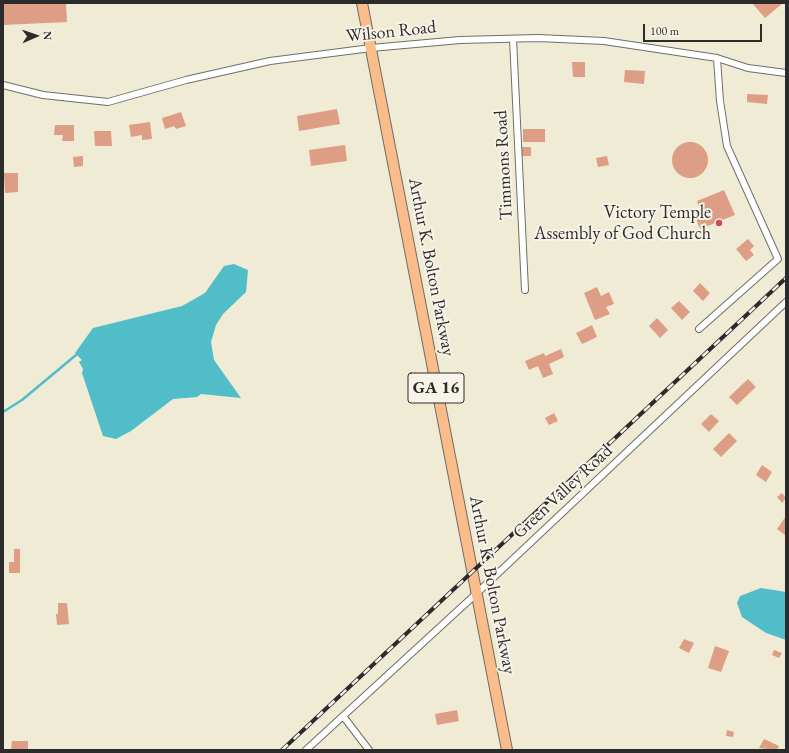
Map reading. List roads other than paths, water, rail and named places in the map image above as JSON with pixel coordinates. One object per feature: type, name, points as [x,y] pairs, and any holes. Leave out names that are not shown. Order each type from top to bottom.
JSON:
[{"type":"main road","name":"Arthur K. Bolton Parkway","points":[[362,3],[507,750]]},
{"type":"street","name":"Wilson Road","points":[[3,85],[43,95],[108,102],[186,80],[270,61],[371,48],[460,40],[513,39],[593,39],[717,58],[748,68],[786,73]]},
{"type":"street","name":"Timmons Road","points":[[513,39],[525,290]]},
{"type":"street","points":[[699,329],[778,259],[727,146],[720,101],[717,58]]},
{"type":"street","name":"Green Valley Road","points":[[306,750],[477,593],[786,302]]},
{"type":"street","points":[[343,716],[369,750]]},
{"type":"water","points":[[234,264],[248,270],[246,292],[223,314],[216,325],[211,342],[214,360],[241,398],[201,394],[197,397],[173,399],[131,431],[116,439],[103,436],[82,373],[83,369],[79,362],[82,360],[75,353],[93,328],[182,306],[205,293],[224,266]]},
{"type":"water","points":[[761,588],[786,592],[786,640],[766,633],[742,617],[737,603],[740,596]]},
{"type":"waterway","points":[[3,412],[22,400],[76,355]]},
{"type":"railway","points":[[282,750],[786,278]]},
{"type":"place","name":"Victory Temple Assembly of God Church","points":[[719,223]]}]
